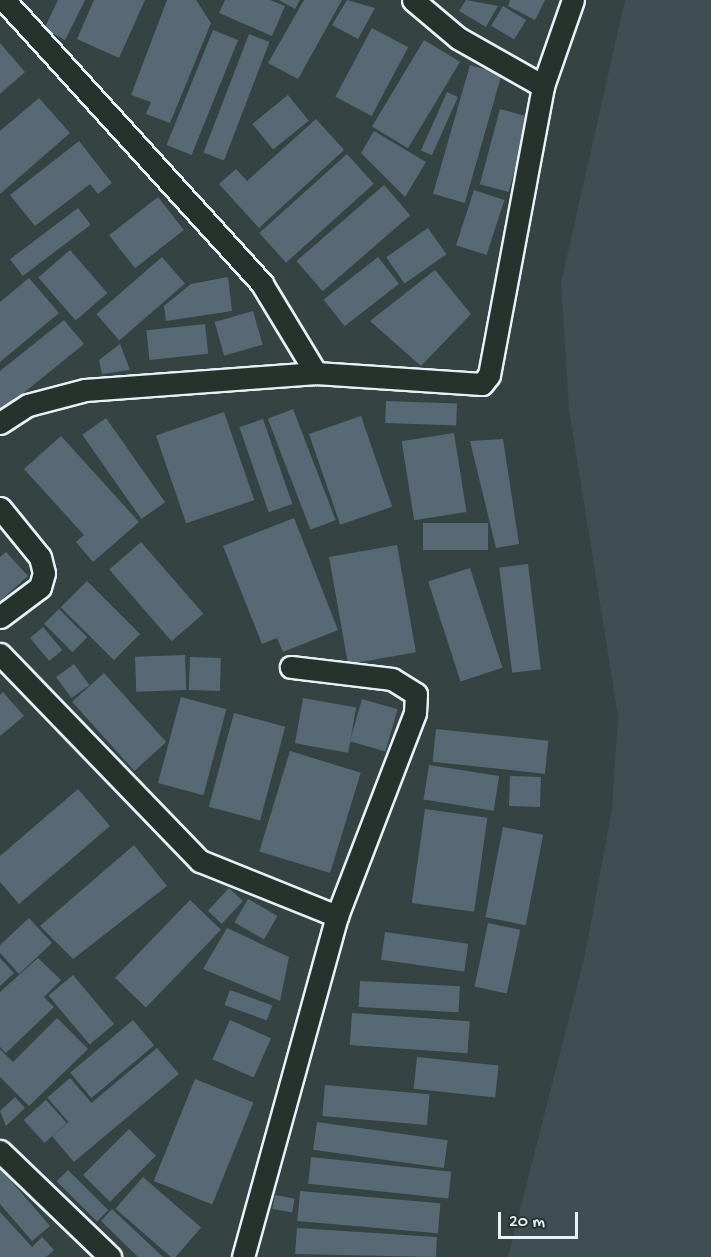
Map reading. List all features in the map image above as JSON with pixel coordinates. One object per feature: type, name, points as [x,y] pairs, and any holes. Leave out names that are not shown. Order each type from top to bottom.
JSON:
[{"type":"street","points":[[4,0],[262,284],[316,373]]},
{"type":"street","points":[[412,0],[458,38],[543,86]]},
{"type":"street","points":[[0,423],[35,402],[85,390],[316,373],[482,384],[489,375],[543,86],[573,0]]},
{"type":"street","points":[[0,508],[40,556],[44,573],[40,587],[0,616]]},
{"type":"street","points":[[0,654],[200,861],[337,916]]},
{"type":"street","points":[[243,1257],[337,916],[415,713],[416,694],[392,679],[291,667]]},
{"type":"street","points":[[0,1151],[110,1257]]},
{"type":"shaded area","points":[[625,0],[711,0],[711,1257],[508,1257],[585,955],[612,809],[618,716],[569,409],[561,283]]},
{"type":"building","points":[[58,0],[85,0],[65,40],[44,29]]},
{"type":"building","points":[[94,0],[145,0],[119,58],[77,39]]},
{"type":"building","points":[[167,0],[196,0],[211,23],[170,123],[146,114],[151,102],[131,95]]},
{"type":"building","points":[[225,0],[270,0],[285,6],[272,36],[219,13]]},
{"type":"building","points":[[279,0],[300,0],[295,9]]},
{"type":"building","points":[[304,0],[342,0],[298,79],[268,63]]},
{"type":"building","points":[[347,0],[375,8],[358,39],[332,25]]},
{"type":"building","points":[[466,0],[498,6],[486,27],[459,11]]},
{"type":"building","points":[[510,0],[545,0],[535,20],[508,6]]},
{"type":"building","points":[[503,6],[526,20],[514,40],[491,26]]},
{"type":"building","points":[[372,28],[408,47],[372,116],[335,97]]},
{"type":"building","points":[[213,30],[238,40],[192,155],[167,145]]},
{"type":"building","points":[[249,34],[270,42],[224,160],[203,153]]},
{"type":"building","points":[[424,40],[460,62],[408,148],[372,127]]},
{"type":"building","points":[[0,43],[25,72],[0,94]]},
{"type":"building","points":[[470,65],[502,74],[465,203],[433,194]]},
{"type":"building","points":[[447,92],[458,97],[432,155],[421,150]]},
{"type":"building","points":[[288,95],[309,121],[273,150],[252,124]]},
{"type":"building","points":[[39,98],[70,133],[0,194],[0,131]]},
{"type":"building","points":[[500,109],[529,117],[509,192],[480,184]]},
{"type":"building","points":[[316,119],[344,150],[259,228],[219,184],[236,169],[247,181]]},
{"type":"building","points":[[374,131],[426,162],[405,197],[361,153]]},
{"type":"building","points":[[79,141],[112,183],[98,194],[90,184],[35,226],[10,195]]},
{"type":"building","points":[[347,154],[374,184],[286,263],[259,233]]},
{"type":"building","points":[[384,185],[410,215],[323,291],[296,261]]},
{"type":"building","points":[[474,190],[504,200],[487,255],[456,245]]},
{"type":"building","points":[[158,197],[184,230],[135,268],[109,235]]},
{"type":"building","points":[[78,208],[91,225],[23,276],[10,259]]},
{"type":"building","points":[[428,228],[446,254],[405,283],[386,257]]},
{"type":"building","points":[[70,250],[107,293],[76,321],[38,278]]},
{"type":"building","points":[[162,257],[185,283],[119,340],[96,314]]},
{"type":"building","points":[[378,257],[399,284],[345,326],[324,299]]},
{"type":"building","points":[[435,270],[471,314],[421,366],[370,321]]},
{"type":"building","points":[[228,277],[232,311],[166,321],[164,306],[191,284]]},
{"type":"building","points":[[29,278],[59,313],[0,362],[0,302]]},
{"type":"building","points":[[253,311],[263,345],[224,356],[215,322]]},
{"type":"building","points":[[64,320],[84,344],[0,412],[0,371]]},
{"type":"building","points":[[205,324],[208,354],[149,360],[146,330]]},
{"type":"building","points":[[120,344],[130,370],[102,374],[99,360]]},
{"type":"building","points":[[386,401],[457,403],[456,425],[385,423]]},
{"type":"building","points":[[293,409],[336,520],[310,530],[268,419]]},
{"type":"building","points":[[224,412],[254,500],[186,523],[156,435]]},
{"type":"building","points":[[361,416],[392,507],[340,525],[309,434]]},
{"type":"building","points":[[106,418],[165,502],[141,519],[82,435]]},
{"type":"building","points":[[263,419],[292,504],[269,512],[239,427]]},
{"type":"building","points":[[454,433],[467,512],[414,520],[402,441]]},
{"type":"building","points":[[61,436],[139,522],[93,562],[76,542],[84,535],[24,469]]},
{"type":"building","points":[[503,439],[519,544],[496,548],[470,441]]},
{"type":"building","points":[[294,518],[338,630],[283,652],[277,638],[262,644],[223,546]]},
{"type":"building","points":[[423,523],[488,523],[488,550],[423,550]]},
{"type":"building","points":[[141,542],[203,614],[172,641],[109,570]]},
{"type":"building","points":[[397,545],[416,652],[348,664],[329,557]]},
{"type":"building","points":[[6,552],[28,576],[0,601],[0,557]]},
{"type":"building","points":[[528,564],[541,669],[512,673],[499,568]]},
{"type":"building","points":[[470,568],[502,668],[461,681],[428,582]]},
{"type":"building","points":[[87,581],[140,634],[114,660],[61,607]]},
{"type":"building","points":[[59,609],[87,637],[72,652],[44,624]]},
{"type":"building","points":[[43,627],[62,650],[49,661],[30,638]]},
{"type":"building","points":[[185,655],[186,690],[136,692],[135,657]]},
{"type":"building","points":[[190,657],[221,658],[220,691],[189,690]]},
{"type":"building","points":[[74,664],[89,685],[71,698],[56,677]]},
{"type":"building","points":[[104,673],[166,742],[134,771],[72,702]]},
{"type":"building","points":[[3,692],[24,716],[0,736],[0,695]]},
{"type":"building","points":[[181,697],[226,709],[203,795],[158,783]]},
{"type":"building","points":[[303,698],[356,707],[348,753],[295,743]]},
{"type":"building","points":[[362,699],[398,709],[385,751],[350,741]]},
{"type":"building","points":[[234,713],[285,727],[260,820],[209,807]]},
{"type":"building","points":[[436,729],[548,741],[545,774],[433,762]]},
{"type":"building","points":[[290,751],[361,773],[330,873],[259,851]]},
{"type":"building","points":[[429,765],[499,776],[494,811],[424,800]]},
{"type":"building","points":[[510,776],[541,777],[540,807],[509,806]]},
{"type":"building","points":[[78,789],[110,826],[19,904],[0,882],[0,856]]},
{"type":"building","points":[[425,809],[487,818],[474,912],[412,903]]},
{"type":"building","points":[[503,827],[543,835],[526,925],[485,917]]},
{"type":"building","points":[[134,845],[167,886],[73,959],[40,926]]},
{"type":"building","points":[[229,888],[243,901],[222,924],[208,911]]},
{"type":"building","points":[[248,899],[277,916],[264,939],[234,922]]},
{"type":"building","points":[[190,900],[221,930],[146,1008],[115,978]]},
{"type":"building","points":[[29,918],[52,943],[19,974],[0,953],[0,945]]},
{"type":"building","points":[[488,923],[520,930],[507,993],[474,987]]},
{"type":"building","points":[[227,928],[289,957],[280,1001],[203,969]]},
{"type":"building","points":[[385,932],[468,944],[464,971],[381,960]]},
{"type":"building","points":[[0,958],[14,973],[0,986]]},
{"type":"building","points":[[38,958],[61,980],[44,997],[54,1007],[6,1053],[0,1047],[0,992]]},
{"type":"building","points":[[73,975],[114,1024],[90,1045],[48,996]]},
{"type":"building","points":[[360,981],[460,986],[459,1012],[359,1007]]},
{"type":"building","points":[[230,990],[272,1005],[267,1020],[225,1005]]},
{"type":"building","points":[[352,1013],[470,1021],[467,1053],[350,1045]]},
{"type":"building","points":[[57,1018],[88,1049],[29,1106],[0,1077],[0,1049],[13,1062]]},
{"type":"building","points":[[133,1020],[154,1045],[91,1098],[70,1073]]},
{"type":"building","points":[[230,1020],[271,1038],[254,1078],[213,1059]]},
{"type":"building","points":[[157,1048],[179,1074],[74,1162],[52,1136]]},
{"type":"building","points":[[417,1057],[499,1066],[495,1097],[414,1089]]},
{"type":"building","points":[[70,1078],[93,1104],[70,1124],[47,1098]]},
{"type":"building","points":[[195,1079],[253,1103],[212,1205],[154,1181]]},
{"type":"building","points":[[325,1085],[430,1094],[427,1125],[322,1116]]},
{"type":"building","points":[[15,1097],[25,1108],[6,1126],[0,1111]]},
{"type":"building","points":[[46,1100],[67,1123],[44,1143],[24,1120]]},
{"type":"building","points":[[317,1122],[448,1140],[444,1168],[313,1150]]},
{"type":"building","points":[[129,1129],[156,1156],[110,1202],[83,1175]]},
{"type":"building","points":[[311,1157],[451,1172],[448,1199],[308,1184]]},
{"type":"building","points":[[0,1168],[50,1226],[32,1241],[0,1204]]},
{"type":"building","points":[[68,1170],[108,1210],[97,1222],[57,1181]]},
{"type":"building","points":[[143,1177],[201,1228],[175,1257],[171,1257],[115,1209]]},
{"type":"building","points":[[300,1191],[440,1203],[438,1233],[297,1221]]},
{"type":"building","points":[[275,1195],[295,1199],[292,1213],[272,1209]]},
{"type":"building","points":[[112,1209],[163,1257],[138,1257],[101,1221]]},
{"type":"building","points":[[0,1212],[32,1247],[42,1237],[54,1250],[46,1257],[0,1257]]},
{"type":"building","points":[[297,1228],[437,1237],[436,1257],[295,1254]]}]
